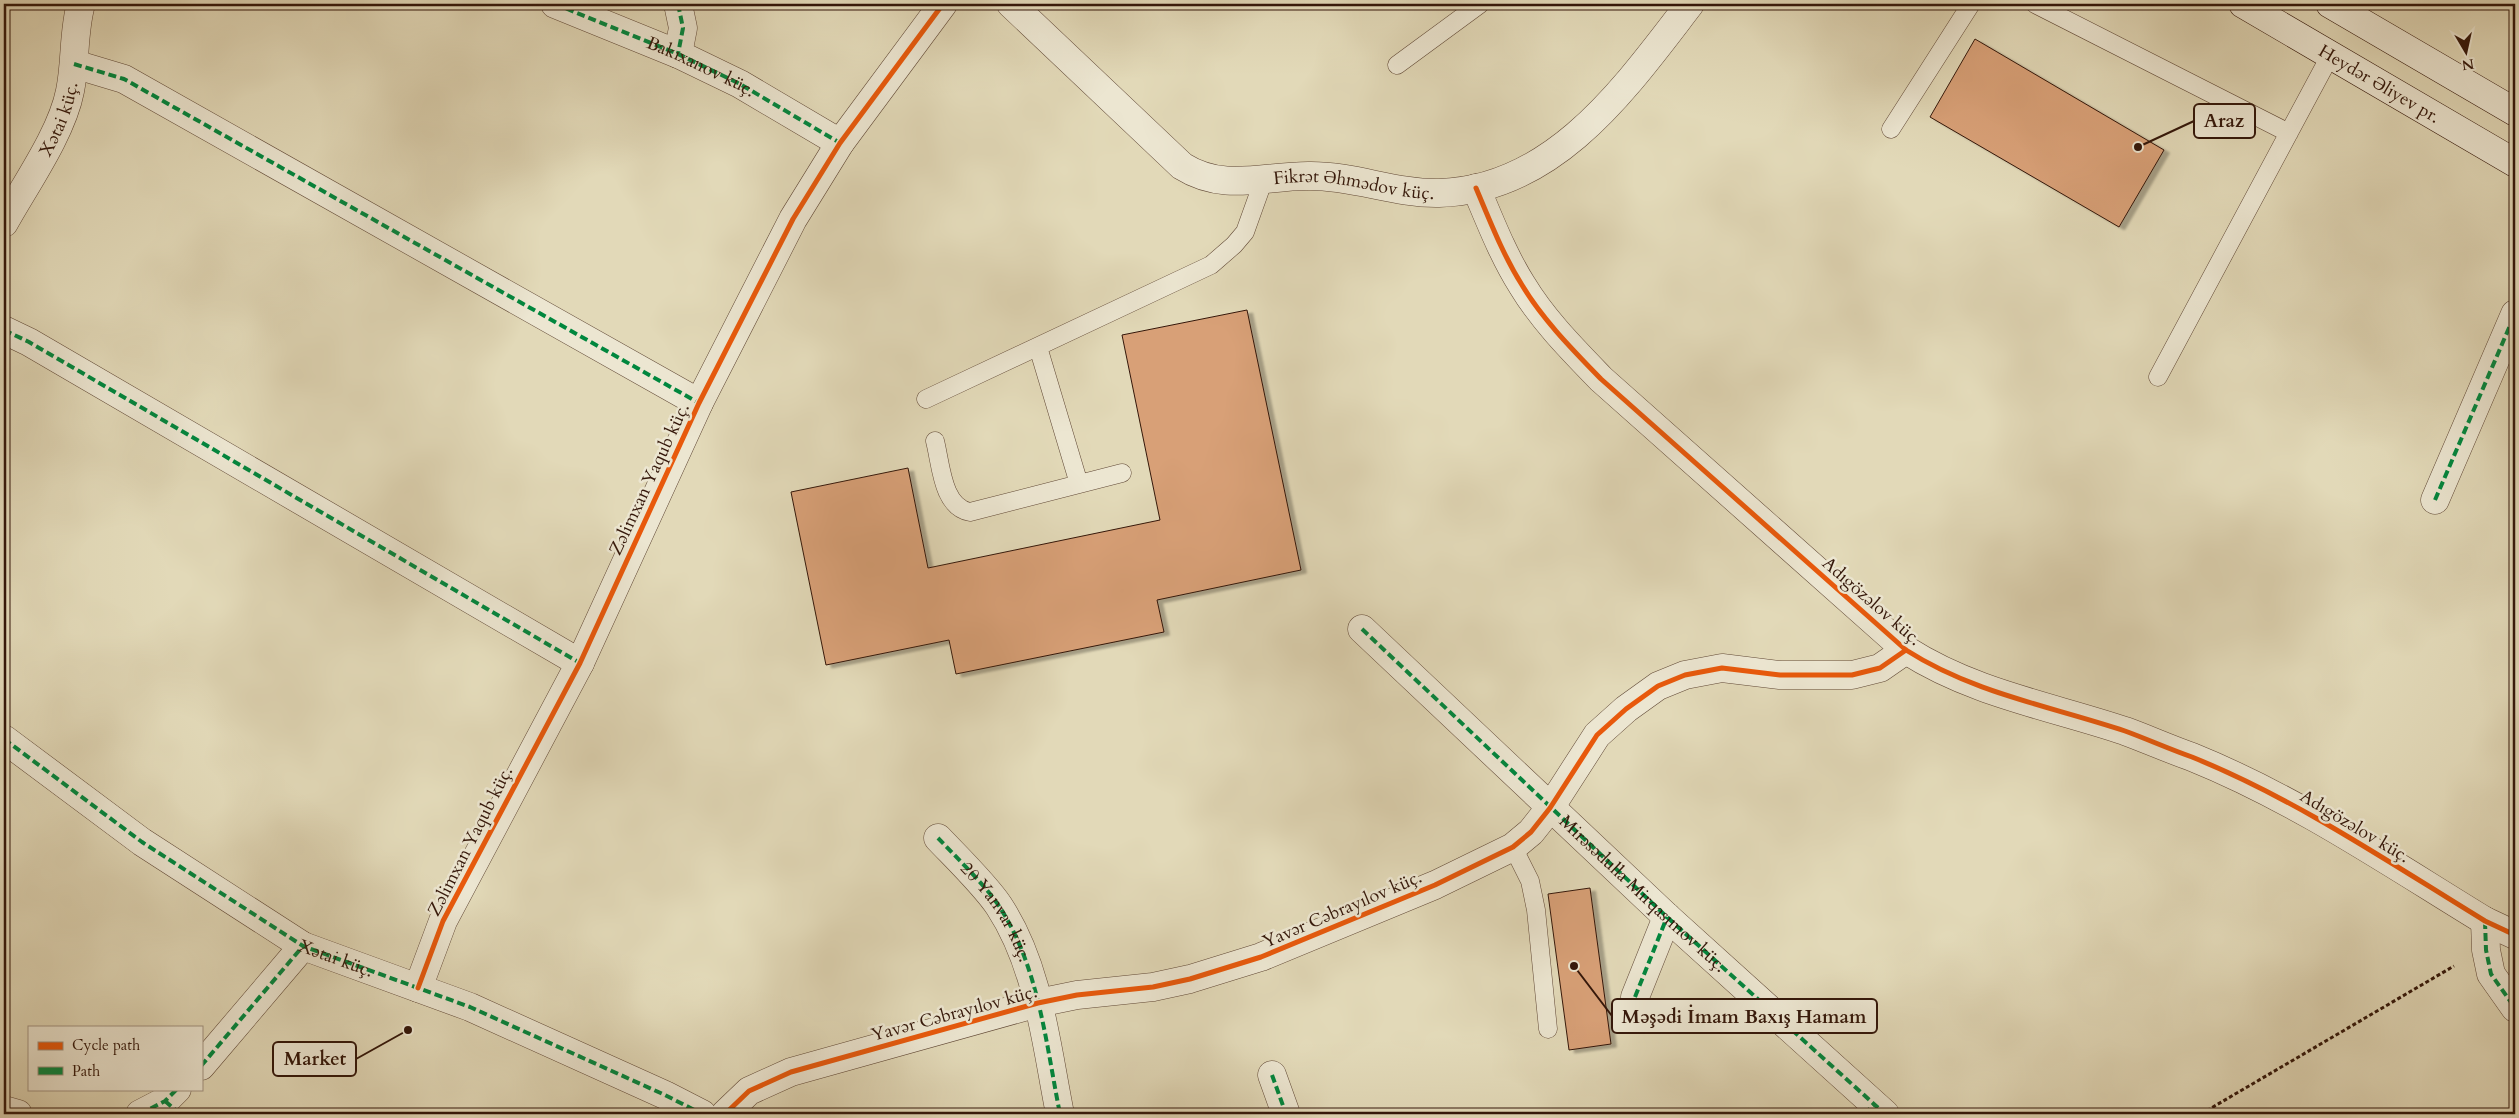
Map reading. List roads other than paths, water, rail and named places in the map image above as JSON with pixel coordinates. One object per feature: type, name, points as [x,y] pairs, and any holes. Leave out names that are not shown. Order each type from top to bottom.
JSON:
[{"type":"street","name":"Xətai küç.","points":[[4,224],[54,134],[70,91],[77,18],[81,4]]},
{"type":"street","name":"Bakıxanov küç.","points":[[555,4],[678,54],[740,84],[840,143]]},
{"type":"street","points":[[678,4],[683,28],[678,54]]},
{"type":"street","name":"Zəlimxan Yaqub küç.","points":[[418,988],[443,920],[580,663],[699,403],[793,219],[840,143],[943,4]]},
{"type":"street","name":"Fikrət Əhmədov küç.","points":[[1011,4],[1182,166],[1197,175],[1210,180],[1312,176],[1347,180],[1409,192],[1440,193],[1476,188],[1526,170],[1549,157],[1595,120],[1646,62],[1690,4]]},
{"type":"street","name":"Heydər Əliyev pr.","points":[[2242,4],[2515,163]]},
{"type":"street","points":[[2330,4],[2515,112]]},
{"type":"street","points":[[74,64],[124,79],[699,403]]},
{"type":"street","name":"Adıgözəlov küç.","points":[[1476,188],[1507,260],[1523,287],[1572,350],[1601,379],[1906,650],[1933,668],[1970,684],[2006,697],[2125,731],[2239,776],[2293,805],[2485,921],[2515,935]]},
{"type":"street","points":[[2435,500],[2515,314]]},
{"type":"street","points":[[4,330],[29,342],[580,663]]},
{"type":"street","name":"Mirəsədulla Mirqasımov küç.","points":[[1362,629],[1550,808],[1875,1111]]},
{"type":"street","name":"Yavər Cəbrayılov küç.","points":[[725,1114],[748,1091],[791,1072],[1038,1003],[1077,995],[1152,987],[1190,980],[1261,957],[1435,884],[1512,847],[1531,832],[1550,808],[1597,735],[1626,709],[1658,686],[1685,675],[1722,668],[1780,674],[1852,675],[1880,668],[1906,650]]},
{"type":"street","name":"Xətai küç.","points":[[4,739],[142,842],[304,946],[470,1007],[665,1095],[702,1114]]},
{"type":"street","name":"20 Yanvar küç.","points":[[938,838],[999,905],[1024,956],[1038,1003],[1060,1114]]},
{"type":"street","points":[[1635,997],[1667,917]]},
{"type":"street","points":[[2485,921],[2486,950],[2491,974],[2515,1008]]},
{"type":"street","points":[[202,1065],[304,946]]},
{"type":"street","points":[[1272,1075],[1286,1114]]},
{"type":"street","points":[[140,1114],[174,1102]]},
{"type":"street","points":[[4,1110],[18,1114]]},
{"type":"lane","points":[[1397,65],[1480,4]]},
{"type":"lane","points":[[1891,129],[1971,4]]},
{"type":"lane","points":[[2035,4],[2289,133]]},
{"type":"lane","points":[[2158,378],[2330,56]]},
{"type":"lane","points":[[926,399],[1211,264],[1234,246],[1245,232],[1264,179]]},
{"type":"lane","points":[[1038,347],[1079,484]]},
{"type":"lane","points":[[935,441],[949,499],[959,510],[970,512],[1122,473]]},
{"type":"lane","points":[[1512,847],[1530,881],[1536,910],[1548,1029]]},
{"type":"place","name":"Araz","points":[[2138,147]]},
{"type":"place","name":"Məşədi İmam Baxış Hamam","points":[[1574,966]]},
{"type":"place","name":"Market","points":[[408,1030]]}]
